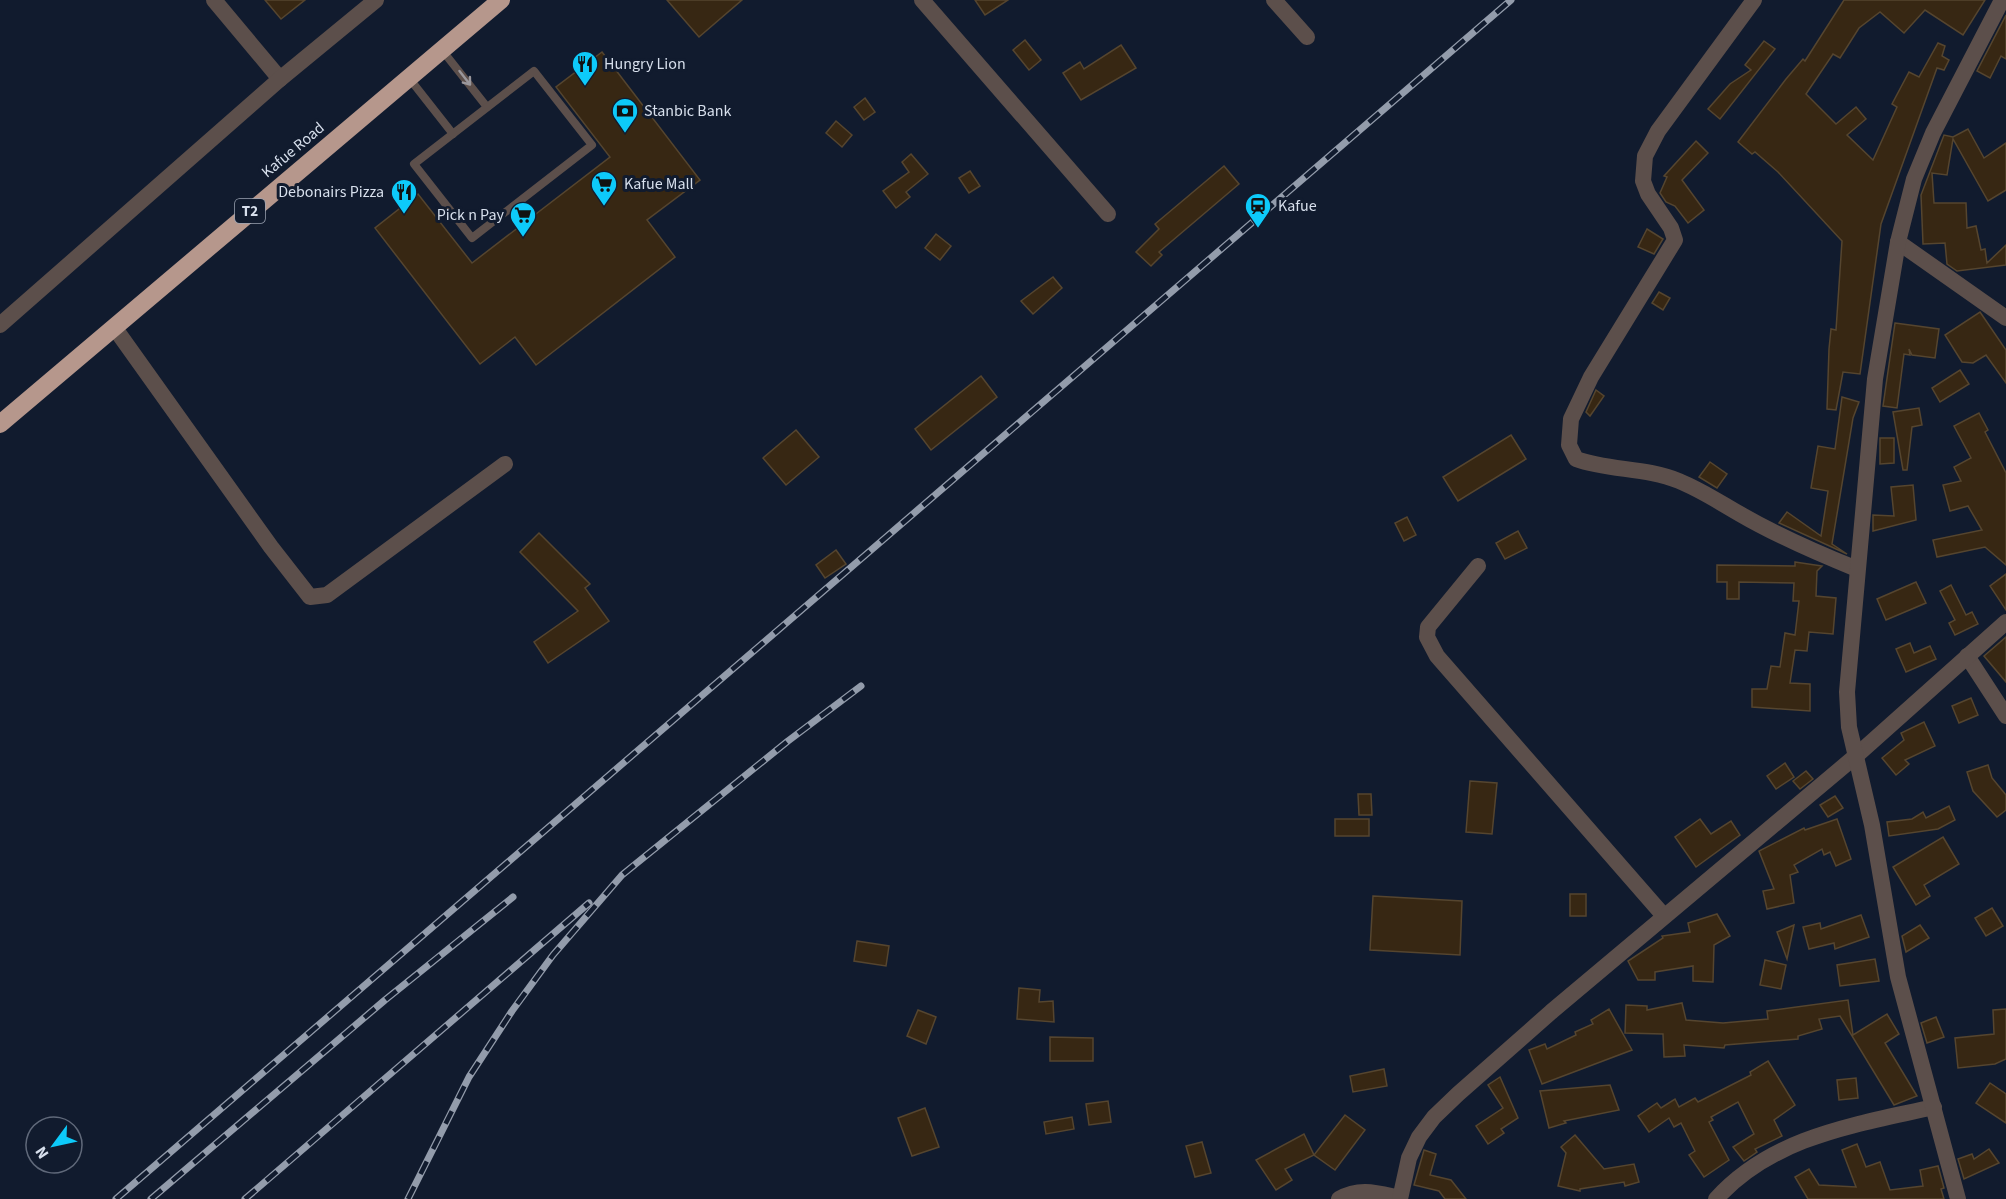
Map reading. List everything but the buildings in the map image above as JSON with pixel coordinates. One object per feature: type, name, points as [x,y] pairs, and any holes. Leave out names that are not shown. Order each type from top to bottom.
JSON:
[{"type":"highway","name":"Kafue Road","points":[[0,424],[501,0]]},
{"type":"street","points":[[214,0],[280,78]]},
{"type":"street","points":[[0,325],[280,78],[376,0]]},
{"type":"street","points":[[922,0],[1108,214]]},
{"type":"street","points":[[1274,0],[1307,37]]},
{"type":"street","points":[[1754,0],[1658,130],[1645,156],[1643,181],[1648,194],[1671,228],[1675,240],[1591,376],[1571,419],[1569,444],[1576,459],[1592,465],[1653,473],[1677,480],[1709,494],[1738,513],[1798,545],[1857,569]]},
{"type":"street","points":[[1958,1199],[1898,976],[1872,825],[1849,727],[1847,692],[1875,379],[1898,242],[1914,179],[1933,134],[2002,0]]},
{"type":"street","points":[[1898,242],[2006,318]]},
{"type":"street","points":[[114,327],[271,547],[310,597],[327,595],[505,464]]},
{"type":"street","points":[[1478,566],[1428,627],[1427,637],[1437,656],[1664,916]]},
{"type":"street","points":[[1339,1199],[1351,1192],[1363,1190],[1400,1198],[1409,1158],[1419,1137],[1434,1117],[1551,1012],[1857,755],[2006,622]]},
{"type":"street","points":[[1967,656],[2006,716]]},
{"type":"street","points":[[1716,1199],[1745,1172],[1807,1138],[1840,1127],[1934,1107]]},
{"type":"lane","points":[[442,50],[487,107]]},
{"type":"lane","points":[[534,71],[592,145],[472,238],[414,164],[453,134],[534,71]]},
{"type":"lane","points":[[408,78],[453,134]]},
{"type":"railway","points":[[116,1199],[1511,0]]},
{"type":"railway","points":[[408,1199],[469,1077],[512,1011],[553,955],[622,875],[788,741],[861,686]]},
{"type":"railway","points":[[151,1199],[385,1000],[513,897]]},
{"type":"railway","points":[[245,1199],[589,903]]},
{"type":"place","name":"Hungry Lion","points":[[585,87]]},
{"type":"place","name":"Stanbic Bank","points":[[625,134]]},
{"type":"place","name":"Kafue Mall","points":[[604,207]]},
{"type":"place","name":"Debonairs Pizza","points":[[404,215]]},
{"type":"place","name":"Kafue","points":[[1258,229]]},
{"type":"place","name":"Pick n Pay","points":[[523,238]]}]
